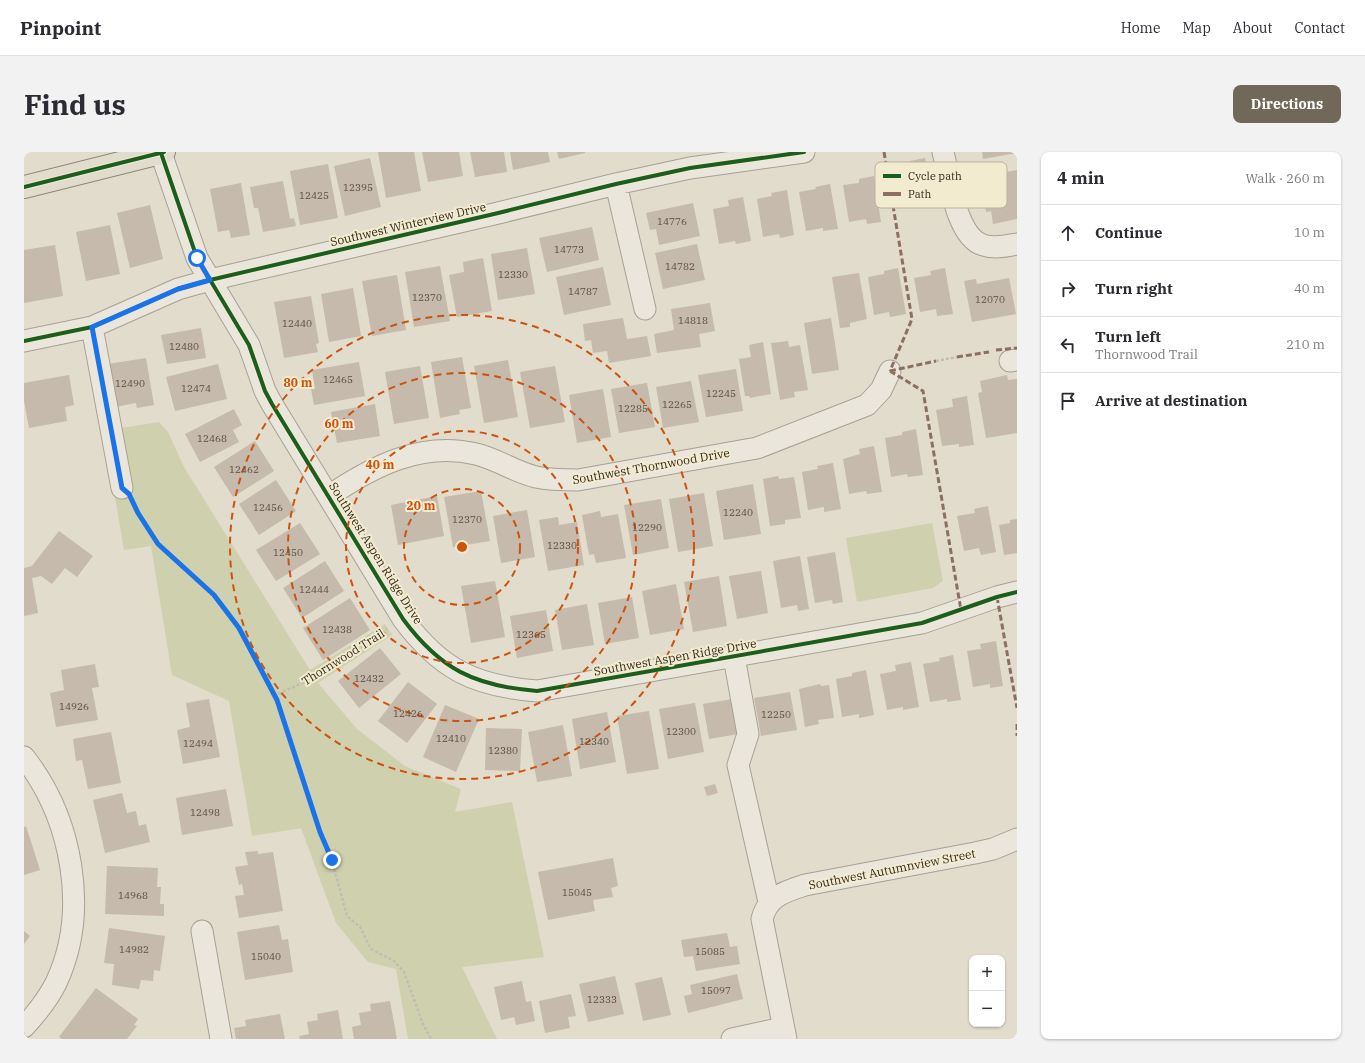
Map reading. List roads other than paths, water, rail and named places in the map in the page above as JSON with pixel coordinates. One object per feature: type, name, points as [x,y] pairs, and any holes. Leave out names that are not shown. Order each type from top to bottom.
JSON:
[{"type":"main road","points":[[24,187],[163,152]]},
{"type":"street","name":"Southwest Aspen Ridge Drive","points":[[163,152],[196,255],[249,345],[265,391],[385,591],[419,641],[440,659],[468,676],[486,684],[508,689],[537,691],[922,623],[997,597],[1017,592]]},
{"type":"street","name":"Southwest Winterview Drive","points":[[24,342],[92,327],[178,289],[210,280],[616,184],[690,168],[804,152]]},
{"type":"street","points":[[943,152],[946,162]]},
{"type":"street","points":[[616,184],[645,309]]},
{"type":"street","points":[[958,208],[962,225],[971,238],[983,245],[1000,247],[1017,244]]},
{"type":"street","points":[[92,327],[122,488]]},
{"type":"street","name":"Southwest Thornwood Drive","points":[[329,496],[354,479],[394,460],[418,452],[447,450],[476,454],[535,477],[557,480],[578,480],[757,448],[867,405],[881,390],[890,371]]},
{"type":"street","points":[[732,1039],[785,1033],[762,919],[769,902],[738,765],[748,734],[734,657]]},
{"type":"street","points":[[24,757],[49,796],[59,820],[69,856],[72,882],[73,920],[67,953],[56,984],[40,1010],[24,1027]]},
{"type":"street","name":"Southwest Autumnview Street","points":[[769,902],[786,891],[805,885],[975,853],[993,849],[1017,839]]},
{"type":"street","points":[[202,931],[221,1039]]}]
